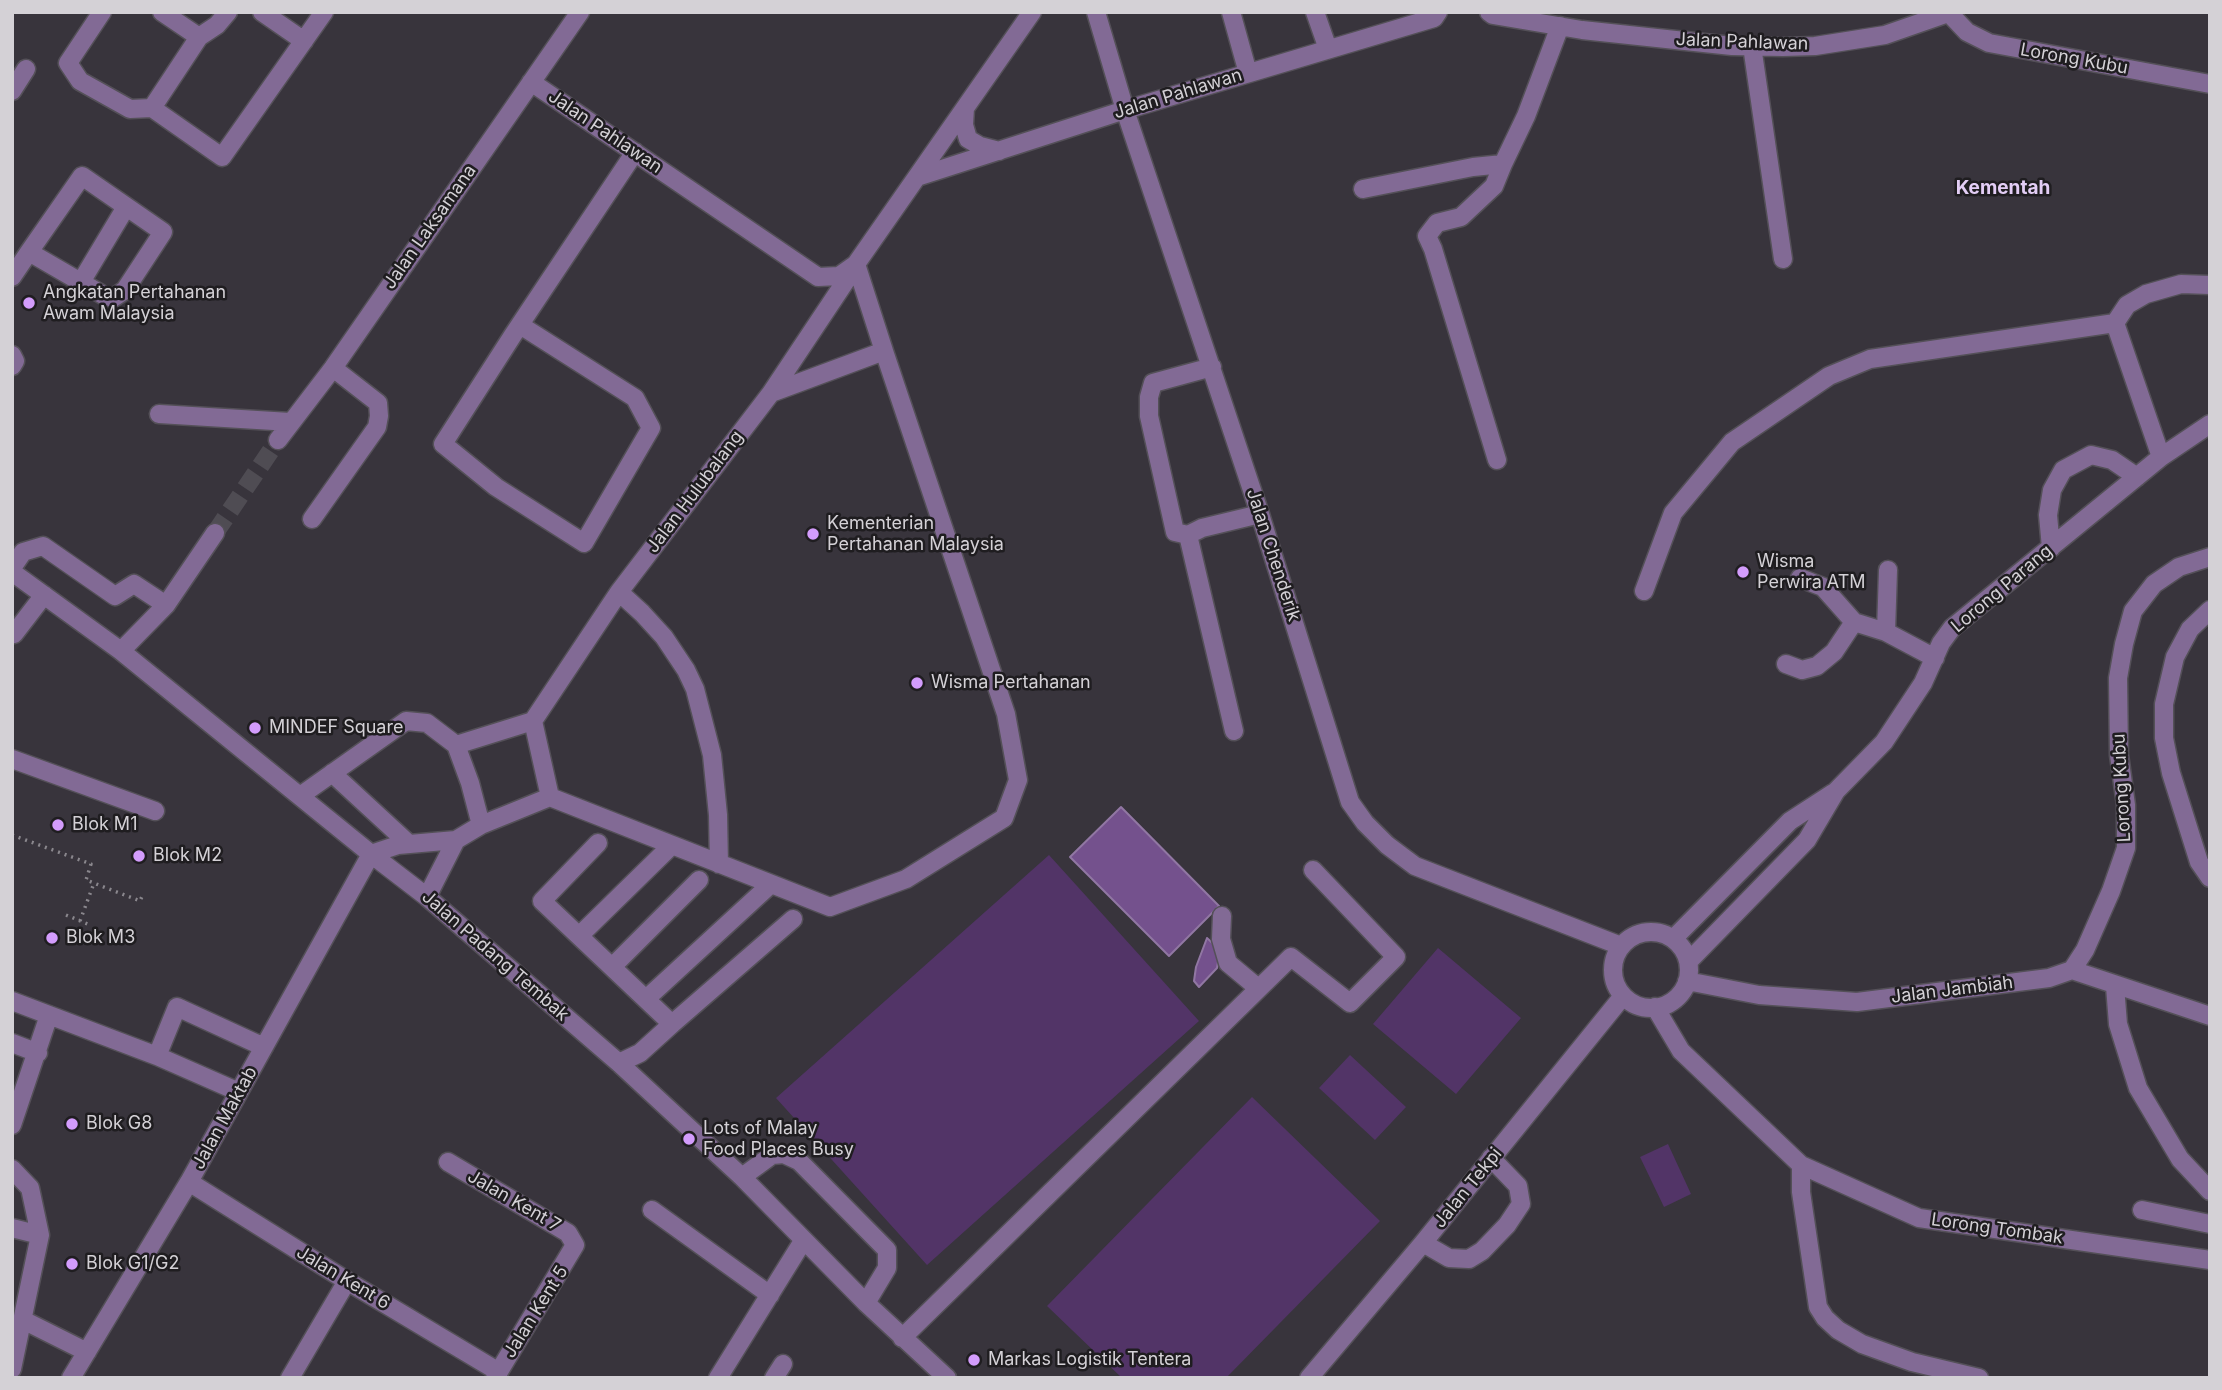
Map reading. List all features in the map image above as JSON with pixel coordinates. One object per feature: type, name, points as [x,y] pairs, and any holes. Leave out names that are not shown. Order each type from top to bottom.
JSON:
[{"type":"street","points":[[102,12],[68,63],[80,81],[130,109],[152,107],[222,157],[324,12]]},
{"type":"street","points":[[162,12],[199,37]]},
{"type":"street","points":[[152,107],[199,37],[217,25],[228,12]]},
{"type":"street","points":[[262,12],[304,41]]},
{"type":"street","name":"Jalan Laksamana","points":[[278,440],[333,368],[580,12]]},
{"type":"street","name":"Jalan Hulubalang","points":[[533,721],[619,593],[771,393],[856,264],[1032,12]]},
{"type":"street","name":"Jalan Chenderik","points":[[1096,12],[1125,110],[1261,514],[1350,802],[1365,823],[1387,845],[1415,866],[1621,946]]},
{"type":"street","points":[[1231,12],[1248,73]]},
{"type":"street","points":[[1315,12],[1328,49]]},
{"type":"street","name":"Jalan Pahlawan","points":[[917,177],[1125,110],[1434,18],[1438,12]]},
{"type":"street","name":"Jalan Pahlawan","points":[[1489,12],[1493,15],[1560,26],[1656,39],[1752,46],[1815,46],[1885,35],[1930,15],[1950,13]]},
{"type":"street","name":"Lorong Kubu","points":[[1950,13],[1967,32],[1989,43],[2210,84]]},
{"type":"street","points":[[1497,460],[1427,236],[1437,223],[1461,217],[1494,186],[1526,116],[1560,26]]},
{"type":"street","points":[[1752,46],[1783,259]]},
{"type":"street","points":[[12,91],[26,69]]},
{"type":"street","name":"Jalan Pahlawan","points":[[531,82],[818,277],[839,276],[856,264]]},
{"type":"street","points":[[965,108],[964,125],[968,139],[980,146],[999,151]]},
{"type":"street","points":[[520,325],[635,398],[651,428],[584,543],[496,487],[443,444],[520,325],[635,152]]},
{"type":"street","points":[[1363,189],[1473,167],[1503,164]]},
{"type":"street","points":[[12,276],[82,176],[163,232],[125,290],[113,298],[103,295],[29,252]]},
{"type":"street","points":[[81,282],[126,207]]},
{"type":"street","points":[[371,854],[398,845],[456,840],[481,825],[550,797],[830,907],[906,879],[1004,818],[1018,780],[1006,714],[856,264]]},
{"type":"street","points":[[1644,591],[1673,513],[1732,442],[1829,376],[1870,359],[2115,323],[2127,305],[2146,294],[2181,284],[2210,285]]},
{"type":"street","points":[[2115,323],[2161,457]]},
{"type":"street","points":[[771,393],[884,351]]},
{"type":"street","points":[[12,355],[15,361],[12,366]]},
{"type":"street","points":[[1212,367],[1153,383],[1149,397],[1149,416],[1175,532],[1188,535],[1202,528],[1261,514]]},
{"type":"street","points":[[313,519],[377,427],[379,416],[378,403],[333,368]]},
{"type":"street","points":[[159,414],[290,422]]},
{"type":"street","name":"Lorong Parang","points":[[1673,939],[1790,821],[1836,791],[1884,741],[1923,683],[1941,643],[1952,628],[2161,457],[2210,424]]},
{"type":"street","points":[[2051,548],[2048,515],[2052,490],[2063,470],[2091,455],[2112,460],[2137,477]]},
{"type":"street","points":[[121,651],[166,605],[215,533]]},
{"type":"street","points":[[1188,535],[1234,731]]},
{"type":"street","points":[[12,570],[23,552],[43,546],[115,596],[134,584],[166,605]]},
{"type":"street","name":"Lorong Kubu","points":[[2072,971],[2085,950],[2111,891],[2126,848],[2126,805],[2119,755],[2119,678],[2133,611],[2154,583],[2179,567],[2210,556]]},
{"type":"street","name":"Jalan Padang Tembak","points":[[12,570],[121,651],[428,897],[619,1063],[742,1177],[866,1303],[947,1378]]},
{"type":"street","points":[[1886,632],[1888,570]]},
{"type":"street","points":[[1800,578],[1823,587],[1854,622],[1886,632],[1935,658]]},
{"type":"street","points":[[619,593],[664,637],[695,689],[712,755],[718,815],[719,864]]},
{"type":"street","points":[[13,634],[44,595]]},
{"type":"street","points":[[2210,610],[2190,629],[2175,657],[2164,704],[2164,738],[2171,773],[2199,862],[2210,878]]},
{"type":"street","points":[[1786,664],[1802,670],[1817,666],[1835,652],[1854,622]]},
{"type":"street","points":[[300,796],[406,721],[426,723],[456,745],[481,825]]},
{"type":"street","points":[[456,745],[533,721],[550,797]]},
{"type":"street","points":[[12,759],[155,811]]},
{"type":"street","points":[[332,773],[409,844]]},
{"type":"street","name":"Lorong Parang","points":[[1688,962],[1807,840],[1836,791]]},
{"type":"street","points":[[428,897],[456,840]]},
{"type":"street","points":[[597,843],[542,901],[672,1024]]},
{"type":"street","points":[[579,936],[672,845]]},
{"type":"street","name":"Jalan Maktab","points":[[71,1378],[189,1182],[371,854]]},
{"type":"street","points":[[902,1338],[1291,957],[1350,1003],[1396,957],[1313,870]]},
{"type":"street","points":[[612,967],[699,880]]},
{"type":"street","points":[[646,999],[771,884]]},
{"type":"street","points":[[1222,916],[1221,939],[1228,963],[1258,988]]},
{"type":"street","points":[[619,1063],[640,1053],[793,919]]},
{"type":"street","points":[[1640,933],[1662,934],[1673,939],[1685,953],[1688,962],[1687,981],[1682,991],[1675,999],[1655,1007],[1632,1003],[1623,996],[1613,976],[1616,955],[1621,946],[1640,933]]},
{"type":"street","points":[[2072,971],[2210,1016]]},
{"type":"street","name":"Jalan Jambiah","points":[[1687,981],[1759,995],[1857,1002],[2049,978],[2072,971]]},
{"type":"street","points":[[2115,986],[2118,1024],[2138,1088],[2180,1159],[2210,1191]]},
{"type":"street","name":"Jalan Tekpi","points":[[1309,1378],[1423,1243],[1623,996]]},
{"type":"street","points":[[12,1001],[157,1056],[239,1092]]},
{"type":"street","points":[[157,1056],[177,1007],[264,1047]]},
{"type":"street","name":"Lorong Tombak","points":[[1655,1007],[1681,1051],[1801,1166],[1919,1218],[2210,1260]]},
{"type":"street","points":[[12,1125],[49,1016]]},
{"type":"street","points":[[12,1043],[38,1052]]},
{"type":"street","points":[[742,1177],[772,1155],[784,1154],[799,1161],[887,1250],[887,1268],[866,1303]]},
{"type":"street","points":[[1423,1243],[1449,1258],[1469,1259],[1482,1251],[1507,1225],[1521,1204],[1518,1186],[1492,1158]]},
{"type":"street","name":"Jalan Kent 7","points":[[448,1162],[568,1233],[575,1245]]},
{"type":"street","points":[[1801,1166],[1801,1192],[1818,1307],[1825,1318],[1838,1330],[1862,1344],[1912,1362],[1979,1378]]},
{"type":"street","points":[[12,1169],[19,1181],[30,1188],[40,1234],[12,1369]]},
{"type":"street","name":"Jalan Kent 6","points":[[189,1182],[497,1375]]},
{"type":"street","points":[[652,1210],[770,1295]]},
{"type":"street","points":[[2142,1210],[2210,1224]]},
{"type":"street","points":[[12,1228],[40,1234]]},
{"type":"street","points":[[718,1378],[803,1241]]},
{"type":"street","name":"Jalan Kent 5","points":[[497,1375],[575,1245]]},
{"type":"street","points":[[290,1378],[347,1281]]},
{"type":"street","points":[[23,1320],[87,1352]]},
{"type":"path","points":[[12,835],[91,864],[86,880],[141,901],[143,894]]},
{"type":"path","points":[[106,888],[109,881]]},
{"type":"path","points":[[80,920],[94,883]]},
{"type":"path","points":[[66,915],[90,925]]},
{"type":"shaded area","points":[[1121,807],[1219,906],[1169,956],[1070,857]]},
{"type":"shaded area","points":[[1049,855],[1199,1021],[927,1265],[776,1098]]},
{"type":"shaded area","points":[[1207,938],[1220,950],[1217,968],[1199,987],[1194,981],[1196,967]]},
{"type":"shaded area","points":[[1438,948],[1521,1018],[1456,1094],[1373,1024]]},
{"type":"shaded area","points":[[1350,1055],[1406,1107],[1375,1140],[1319,1088]]},
{"type":"shaded area","points":[[1252,1097],[1380,1221],[1226,1378],[1122,1378],[1047,1306]]},
{"type":"shaded area","points":[[1668,1144],[1691,1194],[1664,1207],[1640,1157]]},
{"type":"tunnel","points":[[215,533],[278,440]]},
{"type":"place","name":"Angkatan Pertahanan Awam Malaysia","points":[[29,303]]},
{"type":"place","name":"Kementerian Pertahanan Malaysia","points":[[813,534]]},
{"type":"place","name":"Wisma Perwira ATM","points":[[1743,572]]},
{"type":"place","name":"Wisma Pertahanan","points":[[917,683]]},
{"type":"place","name":"MINDEF Square","points":[[255,728]]},
{"type":"place","name":"Blok M1","points":[[58,825]]},
{"type":"place","name":"Blok M2","points":[[139,856]]},
{"type":"place","name":"Blok M3","points":[[52,938]]},
{"type":"place","name":"Blok G8","points":[[72,1124]]},
{"type":"place","name":"Lots of Malay Food Places Busy","points":[[689,1139]]},
{"type":"place","name":"Blok G1/G2","points":[[72,1264]]},
{"type":"place","name":"Markas Logistik Tentera","points":[[974,1360]]},
{"type":"district","name":"Kementah","points":[[2003,188]]}]
